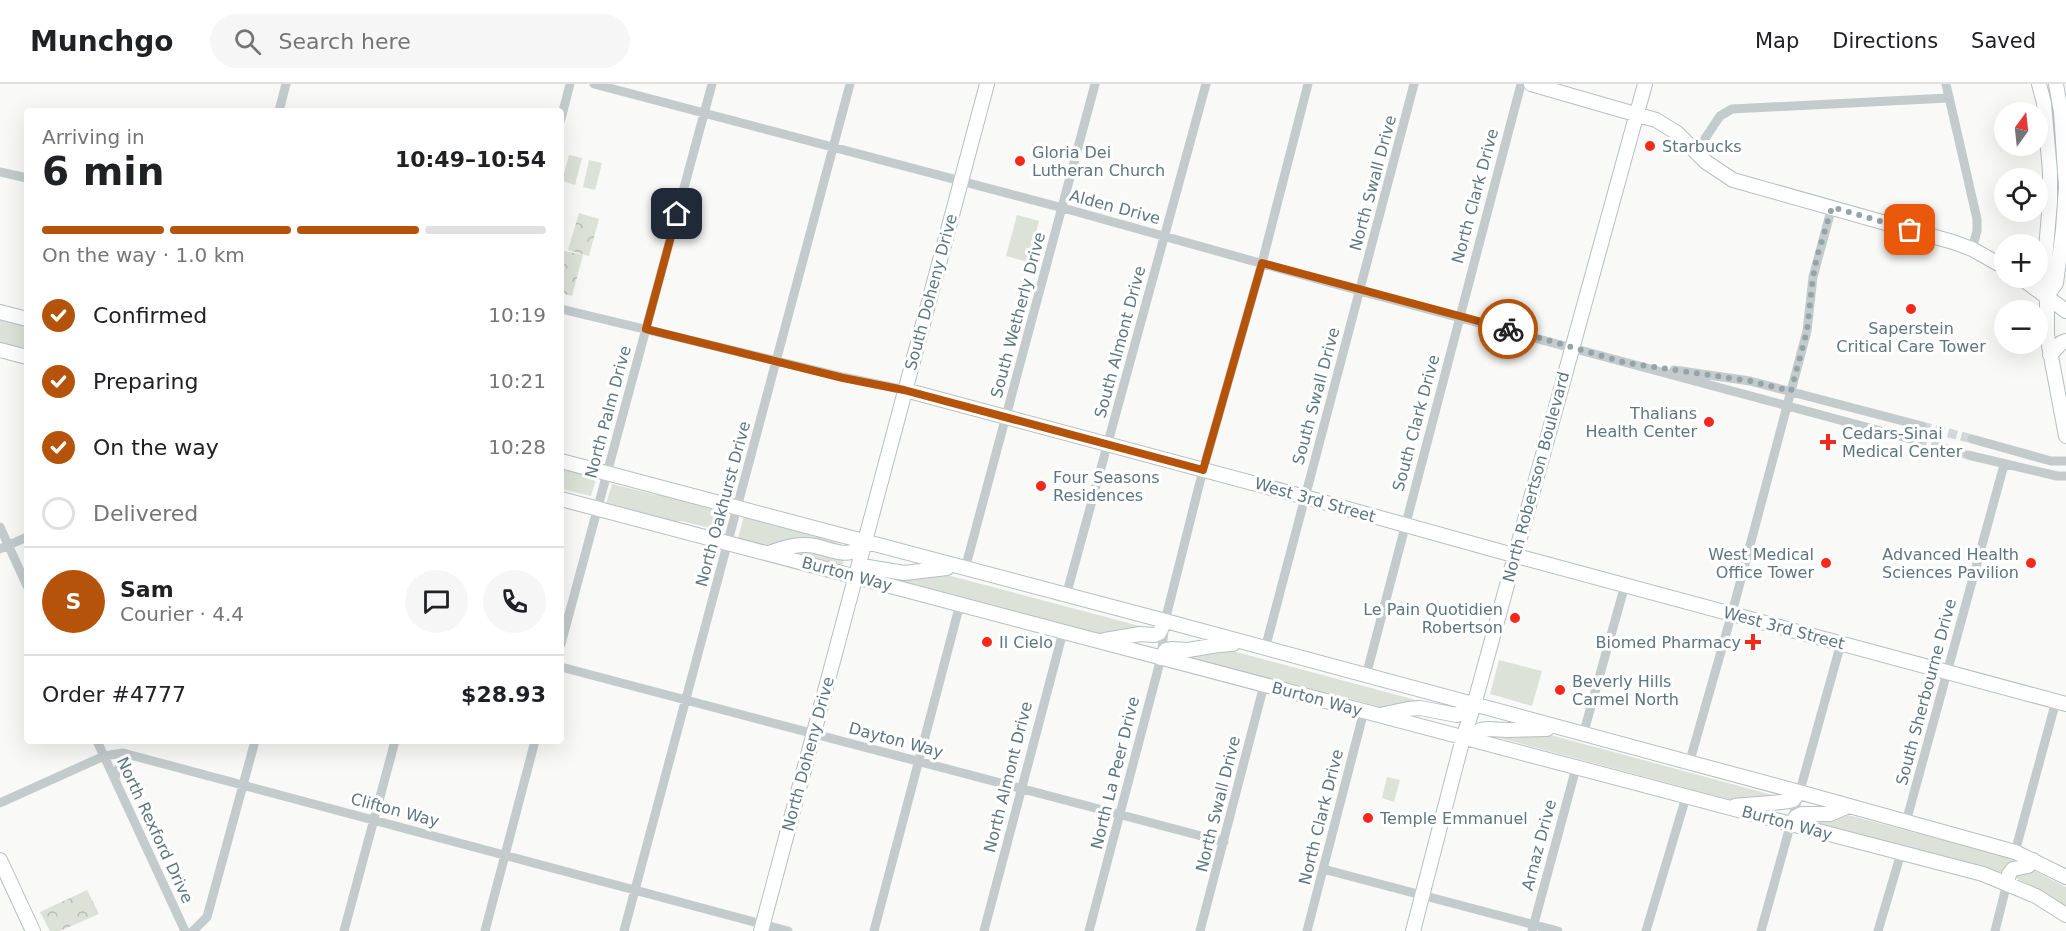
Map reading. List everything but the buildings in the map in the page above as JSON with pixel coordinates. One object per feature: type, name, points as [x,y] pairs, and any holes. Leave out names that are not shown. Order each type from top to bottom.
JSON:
[{"type":"main road","points":[[961,181],[987,84]]},
{"type":"main road","points":[[1531,84],[1649,116],[1669,127],[1714,168],[1733,180],[1953,242],[1994,261]]},
{"type":"main road","name":"North Robertson Boulevard","points":[[1413,931],[1463,738],[1476,700],[1645,84]]},
{"type":"main road","points":[[2039,84],[2044,103],[2050,172],[2044,272],[2047,296],[2047,335],[2066,436]]},
{"type":"main road","points":[[2047,296],[2056,283],[2066,187],[2061,112],[2056,84]]},
{"type":"main road","name":"South Doheny Drive","points":[[854,576],[961,181]]},
{"type":"main road","points":[[2035,288],[2066,311]]},
{"type":"main road","points":[[0,312],[24,318]]},
{"type":"main road","points":[[2050,355],[2066,341]]},
{"type":"main road","points":[[0,350],[24,356]]},
{"type":"main road","name":"West 3rd Street","points":[[904,390],[2061,702]]},
{"type":"main road","name":"Burton Way","points":[[564,462],[1366,676],[1476,700],[1558,728],[2015,852],[2066,877]]},
{"type":"main road","name":"Burton Way","points":[[564,500],[1983,874],[2036,896],[2066,915]]},
{"type":"main road","points":[[767,553],[790,546],[804,545],[850,554],[858,550],[864,542]]},
{"type":"main road","points":[[854,576],[861,569],[868,567],[904,573],[927,569],[962,568]]},
{"type":"main road","name":"North Doheny Drive","points":[[762,928],[854,576]]},
{"type":"main road","points":[[1094,640],[1140,634],[1154,635],[1159,633],[1165,621]]},
{"type":"main road","points":[[1161,658],[1166,650],[1171,649],[1188,651],[1218,645],[1247,644]]},
{"type":"main road","points":[[1378,715],[1419,708],[1457,715],[1476,700]]},
{"type":"main road","points":[[1463,738],[1488,729],[1558,728]]},
{"type":"main road","points":[[1724,807],[1766,802],[1785,803],[1794,800],[1799,792]]},
{"type":"main road","points":[[1791,825],[1796,817],[1802,814],[1830,814],[1849,806]]},
{"type":"main road","points":[[0,860],[33,931]]},
{"type":"main road","points":[[2007,883],[2013,869],[2028,866],[2033,860]]},
{"type":"street","points":[[280,108],[286,84]]},
{"type":"street","points":[[564,108],[570,84]]},
{"type":"street","name":"Alden Drive","points":[[594,84],[1063,208],[1360,291],[1918,441]]},
{"type":"street","name":"North Palm Drive","points":[[564,633],[712,84]]},
{"type":"street","name":"North Oakhurst Drive","points":[[624,931],[850,84]]},
{"type":"street","name":"South Wetherly Drive","points":[[962,568],[1006,417],[1095,84]]},
{"type":"street","points":[[1165,236],[1206,84]]},
{"type":"street","points":[[1262,263],[1308,84]]},
{"type":"street","name":"North Swall Drive","points":[[1360,291],[1414,84]]},
{"type":"street","name":"North Clark Drive","points":[[1459,316],[1521,84]]},
{"type":"street","points":[[1946,84],[1977,219],[1977,231],[1972,249]]},
{"type":"street","points":[[1696,152],[1720,116],[1732,109],[1948,98]]},
{"type":"street","points":[[0,172],[24,177]]},
{"type":"street","points":[[1689,764],[1732,614],[1807,331],[1817,257],[1832,207]]},
{"type":"street","name":"South Almont Drive","points":[[1066,596],[1165,236]]},
{"type":"street","name":"North La Peer Drive","points":[[1089,931],[1161,658],[1165,621],[1203,470],[1262,263]]},
{"type":"street","name":"South Swall Drive","points":[[1265,649],[1360,291]]},
{"type":"street","name":"West 3rd Street","points":[[564,310],[843,378],[904,390]]},
{"type":"street","name":"South Clark Drive","points":[[1366,676],[1459,316]]},
{"type":"street","name":"Alden Drive","points":[[1627,363],[1750,381],[1922,426]]},
{"type":"street","points":[[1858,424],[1867,421],[1882,423],[1885,416]]},
{"type":"street","points":[[1972,439],[2051,461],[2066,461]]},
{"type":"street","points":[[1968,455],[2004,465],[2066,476]]},
{"type":"street","name":"South Sherbourne Drive","points":[[1906,822],[2004,465]]},
{"type":"street","points":[[0,527],[4,547],[24,581]]},
{"type":"street","points":[[4,547],[24,537]]},
{"type":"street","points":[[1583,735],[1625,585]]},
{"type":"street","points":[[874,931],[960,604]]},
{"type":"street","name":"North Almont Drive","points":[[984,931],[1063,632]]},
{"type":"street","points":[[1761,931],[1841,643]]},
{"type":"street","name":"Dayton Way","points":[[564,668],[1224,842]]},
{"type":"street","name":"North Swall Drive","points":[[1200,931],[1264,685]]},
{"type":"street","points":[[2015,852],[2061,702]]},
{"type":"street","name":"North Clark Drive","points":[[1306,931],[1364,711]]},
{"type":"street","name":"North Rexford Drive","points":[[99,744],[185,931]]},
{"type":"street","points":[[193,931],[207,917],[254,744]]},
{"type":"street","points":[[344,931],[394,744]]},
{"type":"street","points":[[485,931],[534,744]]},
{"type":"street","name":"Clifton Way","points":[[0,803],[104,756],[123,753],[635,890],[762,928],[788,931]]},
{"type":"street","points":[[115,778],[120,765],[129,755]]},
{"type":"street","name":"Arnaz Drive","points":[[1533,928],[1576,768]]},
{"type":"street","points":[[1646,931],[1686,797]]},
{"type":"street","points":[[1878,931],[1901,853]]},
{"type":"street","points":[[1323,869],[1423,895],[1533,928],[1558,931]]},
{"type":"street","points":[[1995,931],[2007,883]]},
{"type":"green space","points":[[569,155],[582,158],[575,185],[564,182]]},
{"type":"green space","points":[[589,160],[602,163],[595,190],[583,187]]},
{"type":"green space","points":[[579,213],[599,219],[589,256],[568,250]]},
{"type":"green space","points":[[1017,215],[1039,221],[1028,262],[1006,256]]},
{"type":"green space","points":[[564,251],[583,255],[572,296],[564,294]]},
{"type":"green space","points":[[0,318],[24,324],[24,349],[0,343]]},
{"type":"green space","points":[[564,467],[597,476],[591,496],[564,490]]},
{"type":"green space","points":[[612,484],[656,495],[666,494],[727,510],[721,531],[682,521],[674,522],[606,504]]},
{"type":"green space","points":[[744,515],[814,534],[847,549],[761,546],[738,539]]},
{"type":"green space","points":[[790,549],[845,556],[842,566],[788,553]]},
{"type":"green space","points":[[932,571],[1155,630],[1097,636],[882,578],[872,572]]},
{"type":"green space","points":[[1225,649],[1453,710],[1383,708],[1347,698],[1332,698],[1170,655]]},
{"type":"green space","points":[[1499,660],[1542,671],[1532,706],[1490,694]]},
{"type":"green space","points":[[1547,734],[1787,799],[1739,802],[1489,735]]},
{"type":"green space","points":[[1387,777],[1400,780],[1394,802],[1382,798]]},
{"type":"green space","points":[[1848,815],[2017,861],[2003,873],[1802,819]]},
{"type":"green space","points":[[2031,869],[2066,887],[2066,906],[2016,878],[2019,870]]},
{"type":"green space","points":[[87,890],[99,914],[60,931],[50,931],[40,912]]},
{"type":"tunnel","points":[[1922,426],[1972,439]]},
{"type":"tunnel","points":[[1918,441],[1968,455]]},
{"type":"way so far","points":[[1508,329],[1627,363],[1750,381],[1791,391],[1807,331],[1817,257],[1832,207],[1910,230]]},
{"type":"place","name":"Starbucks","points":[[1650,146]]},
{"type":"place","name":"Gloria Dei Lutheran Church","points":[[1020,161]]},
{"type":"place","name":"Saperstein Critical Care Tower","points":[[1911,309]]},
{"type":"place","name":"Thalians Health Center","points":[[1709,422]]},
{"type":"place","name":"Cedars-Sinai Medical Center","points":[[1828,442]]},
{"type":"place","name":"Four Seasons Residences","points":[[1041,486]]},
{"type":"place","name":"West Medical Office Tower","points":[[1826,563]]},
{"type":"place","name":"Advanced Health Sciences Pavilion","points":[[2031,563]]},
{"type":"place","name":"Le Pain Quotidien Robertson","points":[[1515,618]]},
{"type":"place","name":"Il Cielo","points":[[987,642]]},
{"type":"place","name":"Biomed Pharmacy","points":[[1753,642]]},
{"type":"place","name":"Beverly Hills Carmel North","points":[[1560,690]]},
{"type":"place","name":"Temple Emmanuel","points":[[1368,818]]},
{"type":"route","points":[[677,214],[646,329],[843,378],[904,390],[1203,470],[1262,263],[1508,329]]}]
